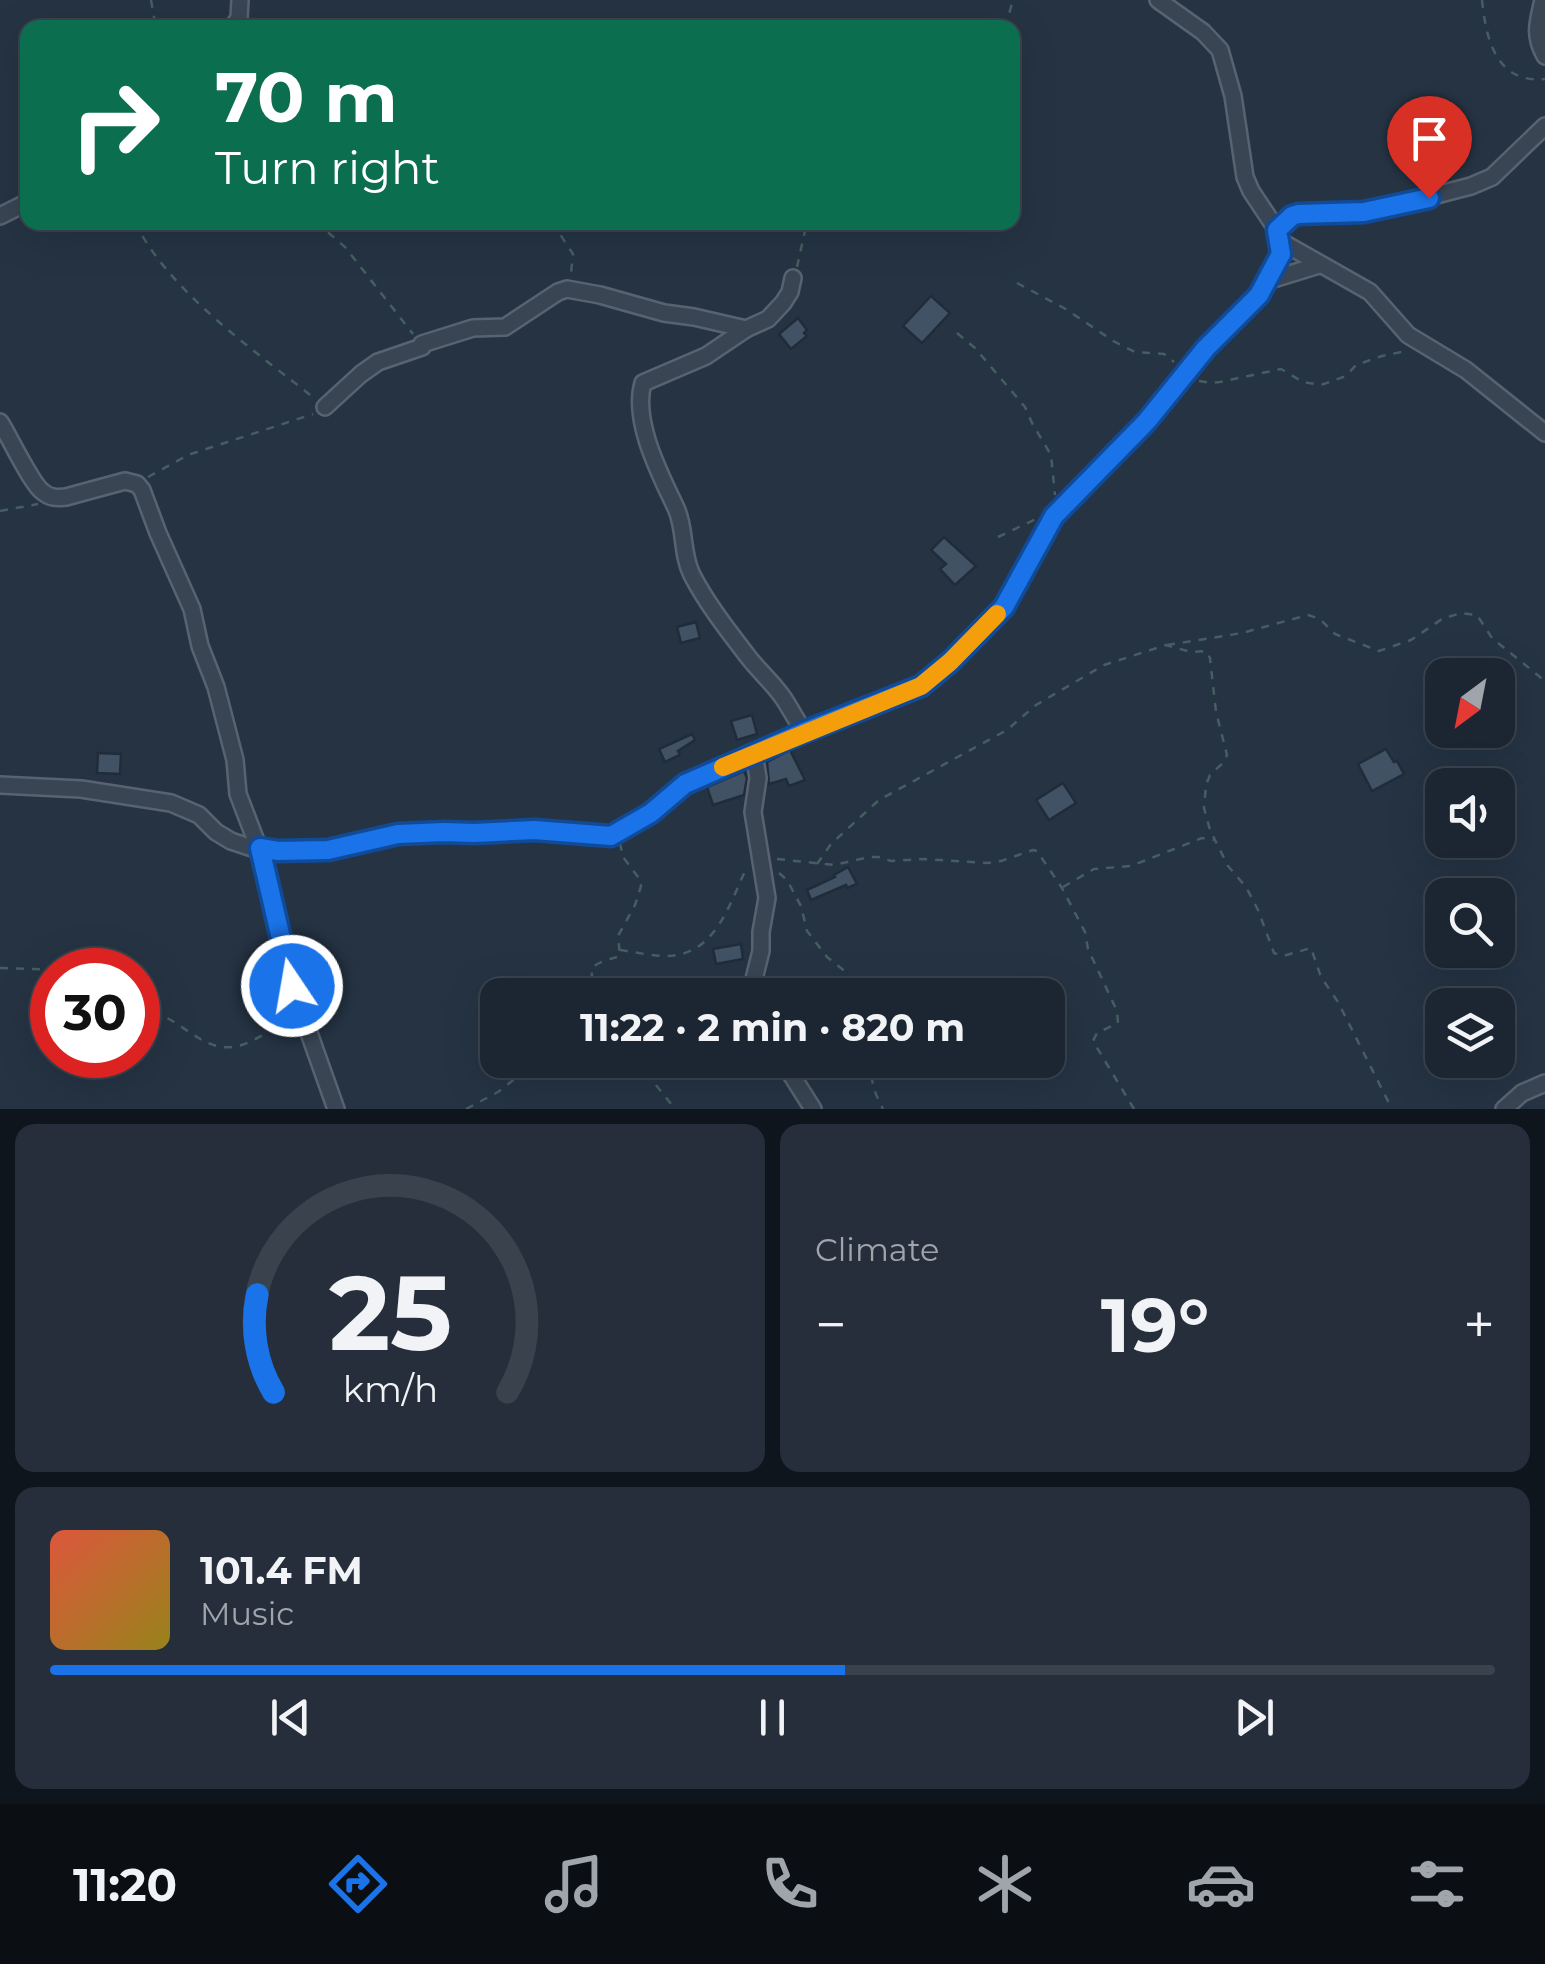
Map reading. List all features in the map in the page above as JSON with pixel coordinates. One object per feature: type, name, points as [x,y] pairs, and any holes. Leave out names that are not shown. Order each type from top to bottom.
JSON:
[{"type":"street","points":[[1158,0],[1203,32],[1220,50],[1233,96],[1246,178],[1279,235],[1319,265],[1370,292],[1400,328],[1466,370],[1545,434]]},
{"type":"street","points":[[1543,0],[1536,32],[1545,56]]},
{"type":"street","points":[[0,784],[80,789],[172,803],[192,811],[231,842],[278,851],[328,850],[398,834],[534,830],[606,837],[618,832],[651,813],[685,784],[921,686],[950,662],[1004,607],[1055,514],[1147,421],[1206,348],[1248,308],[1281,254],[1279,235],[1292,216],[1364,212],[1471,186],[1492,178],[1545,126]]},
{"type":"street","points":[[1267,281],[1319,265]]},
{"type":"street","points":[[794,278],[790,292],[775,313],[706,356],[643,383],[640,400],[654,461],[680,518],[683,551],[691,574],[708,603],[783,698],[804,732]]},
{"type":"street","points":[[325,407],[378,362],[436,338],[466,330],[505,327],[567,289],[746,329]]},
{"type":"street","points":[[0,422],[40,490],[58,498],[125,481],[142,490],[192,608],[234,760],[238,794],[260,848],[292,986],[336,1109]]},
{"type":"street","points":[[754,753],[758,778],[753,812],[767,898],[754,978]]},
{"type":"street","points":[[792,1078],[813,1109]]},
{"type":"street","points":[[1504,1109],[1522,1093],[1545,1083]]},
{"type":"path","points":[[1482,0],[1487,33],[1498,60],[1516,76],[1545,80]]},
{"type":"path","points":[[137,484],[188,455],[304,418],[325,407],[242,341],[164,268],[138,230]]},
{"type":"path","points":[[325,230],[345,247],[422,347]]},
{"type":"path","points":[[557,230],[573,254],[567,289]]},
{"type":"path","points":[[794,278],[806,230]]},
{"type":"path","points":[[1016,283],[1135,352],[1164,354],[1178,366],[1181,378],[1211,383],[1281,369],[1304,382],[1320,385],[1382,356],[1427,348]]},
{"type":"path","points":[[957,334],[975,348],[1025,407],[1051,454],[1055,514],[998,537]]},
{"type":"path","points":[[0,512],[58,498]]},
{"type":"path","points":[[817,864],[831,844],[879,800],[1008,730],[1036,705],[1104,665],[1166,645],[1242,633],[1308,616],[1320,619],[1336,634],[1378,650],[1411,640],[1442,619],[1461,612],[1477,614],[1492,638],[1545,682]]},
{"type":"path","points":[[1166,645],[1191,652],[1206,651],[1210,658],[1216,712],[1227,755],[1210,775],[1204,796],[1207,820],[1228,866],[1246,887],[1274,953],[1283,956],[1311,948],[1320,977],[1338,1002],[1392,1109]]},
{"type":"path","points":[[591,978],[591,968],[596,964],[620,956],[618,936],[640,893],[641,881],[623,857],[618,832]]},
{"type":"path","points":[[1062,888],[1094,869],[1131,866],[1202,838],[1216,840]]},
{"type":"path","points":[[762,854],[834,866],[869,857],[891,862],[924,859],[986,863],[1033,850],[1039,853],[1085,932],[1088,950],[1119,1018],[1093,1041],[1134,1109]]},
{"type":"path","points":[[620,950],[666,956],[684,954],[699,946],[725,918],[762,854]]},
{"type":"path","points":[[762,854],[787,880],[801,906],[807,931],[849,978]]},
{"type":"path","points":[[0,968],[30,970]]},
{"type":"path","points":[[160,1015],[222,1048],[255,1041],[273,1028],[304,1018]]},
{"type":"path","points":[[466,1109],[516,1078]]},
{"type":"path","points":[[650,1078],[675,1109]]},
{"type":"path","points":[[871,1078],[883,1109]]},
{"type":"building","points":[[931,296],[950,313],[922,343],[903,326]]},
{"type":"building","points":[[798,318],[807,336],[791,349],[779,334]]},
{"type":"building","points":[[944,537],[976,566],[955,585],[940,569],[946,564],[931,550]]},
{"type":"building","points":[[696,622],[700,638],[681,643],[677,627]]},
{"type":"building","points":[[752,715],[757,734],[737,740],[731,721]]},
{"type":"building","points":[[692,734],[695,740],[678,751],[680,755],[665,762],[659,749]]},
{"type":"building","points":[[1386,749],[1404,774],[1372,791],[1358,764]]},
{"type":"building","points":[[790,750],[805,780],[789,786],[786,779],[769,784],[767,762]]},
{"type":"building","points":[[98,753],[121,754],[120,774],[97,773]]},
{"type":"building","points":[[744,771],[744,795],[713,805],[707,787]]},
{"type":"building","points":[[1063,783],[1076,803],[1049,820],[1036,800]]},
{"type":"building","points":[[848,867],[857,884],[811,900],[807,890]]},
{"type":"building","points":[[741,944],[743,959],[716,964],[713,949]]},
{"type":"slow traffic","points":[[723,767],[921,686],[997,614]]},
{"type":"route","points":[[292,986],[260,848],[328,850],[398,834],[444,832],[534,830],[611,836],[651,813],[685,784],[921,686],[1004,607],[1054,516],[1147,421],[1206,348],[1259,295],[1281,254],[1277,230],[1298,214],[1364,212],[1429,198]]}]
